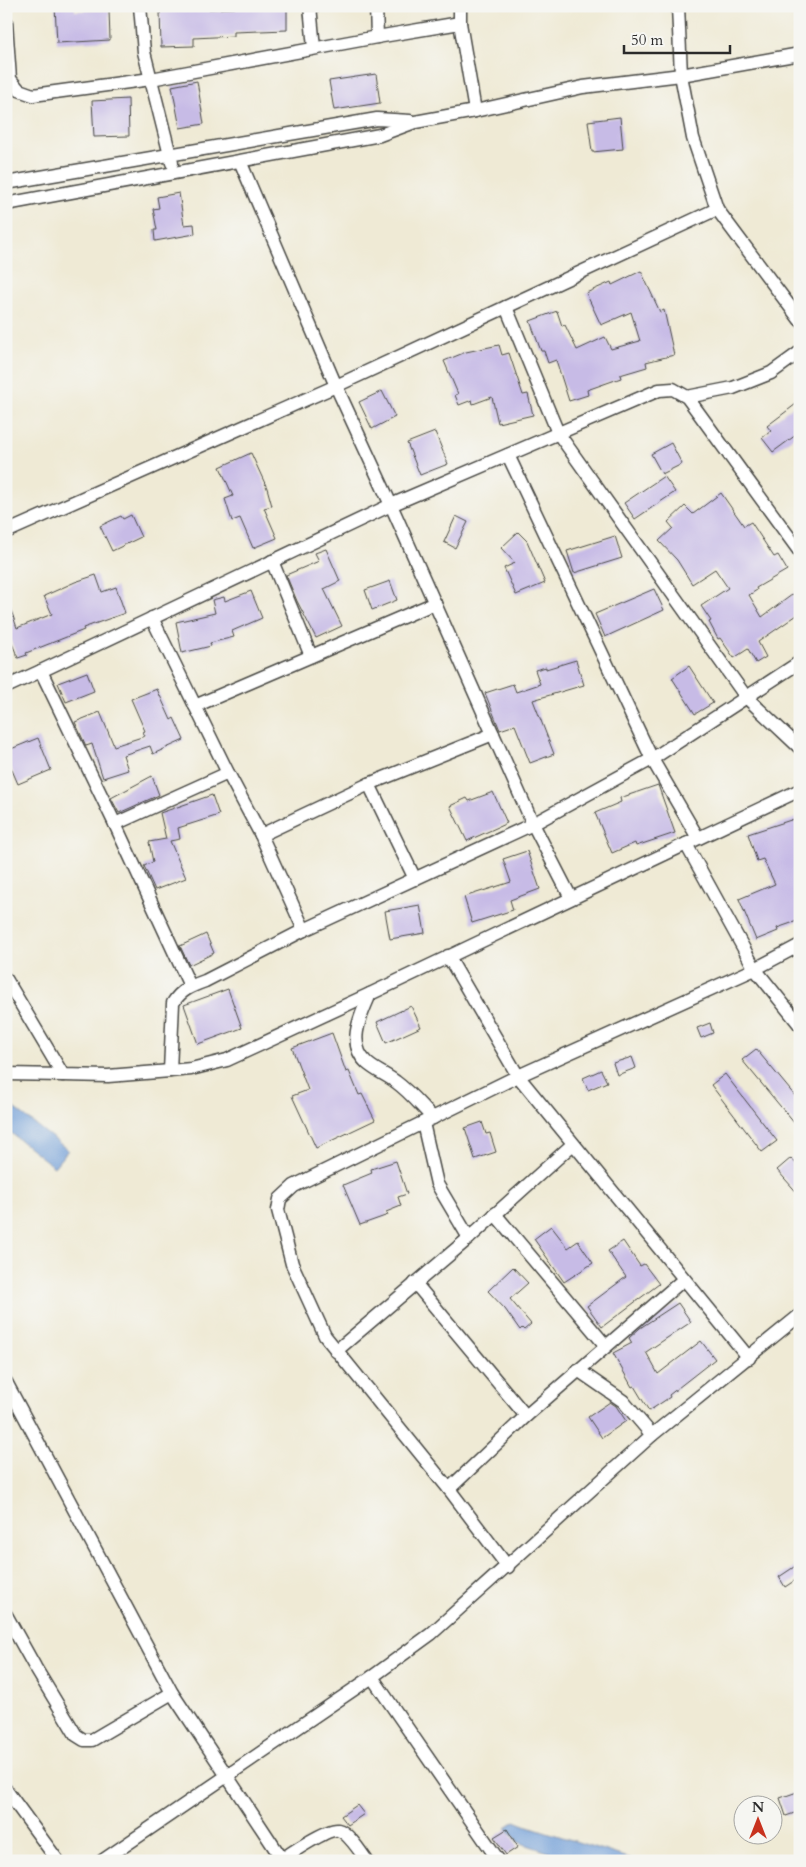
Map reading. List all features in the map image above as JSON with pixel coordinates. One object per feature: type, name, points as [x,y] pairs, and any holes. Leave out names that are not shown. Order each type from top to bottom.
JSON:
[{"type":"street","points":[[140,6],[144,52],[174,173]]},
{"type":"street","points":[[310,6],[314,48]]},
{"type":"street","points":[[376,6],[377,37]]},
{"type":"street","points":[[460,6],[460,23],[475,111]]},
{"type":"street","points":[[678,6],[681,75],[693,138],[717,209],[800,320]]},
{"type":"street","points":[[6,22],[10,79],[19,90],[33,94],[151,79],[460,23]]},
{"type":"street","points":[[415,122],[377,119],[7,183],[9,203],[380,135],[415,122],[583,87],[798,58]]},
{"type":"street","points":[[284,135],[287,152]]},
{"type":"street","points":[[240,161],[336,386],[533,824],[571,898]]},
{"type":"street","points":[[98,168],[102,187]]},
{"type":"street","points":[[6,532],[336,386],[717,209]]},
{"type":"street","points":[[506,307],[558,433],[746,697],[800,748]]},
{"type":"street","points":[[687,397],[733,388],[771,373],[800,352]]},
{"type":"street","points":[[6,687],[391,505],[659,390],[673,389],[687,397],[800,552]]},
{"type":"street","points":[[508,455],[652,758],[698,838]]},
{"type":"street","points":[[272,562],[311,656]]},
{"type":"street","points":[[195,706],[435,604]]},
{"type":"street","points":[[152,618],[228,773],[261,835],[304,930]]},
{"type":"street","points":[[170,1071],[174,1003],[178,994],[190,986],[304,930],[533,824],[652,758],[800,662]]},
{"type":"street","points":[[41,671],[190,986]]},
{"type":"street","points":[[261,835],[369,784],[493,734]]},
{"type":"street","points":[[115,824],[228,773]]},
{"type":"street","points":[[369,784],[415,879]]},
{"type":"street","points":[[6,1074],[108,1076],[191,1069],[227,1060],[800,790]]},
{"type":"street","points":[[686,844],[755,968],[800,1025]]},
{"type":"street","points":[[508,1567],[449,1489],[325,1336],[292,1264],[278,1210],[280,1199],[294,1186],[518,1076],[755,968],[800,945]]},
{"type":"street","points":[[448,956],[518,1076],[749,1358]]},
{"type":"street","points":[[6,979],[63,1075]]},
{"type":"street","points":[[370,994],[359,1018],[356,1036],[360,1054],[372,1067],[411,1094],[428,1120],[437,1184],[469,1238]]},
{"type":"street","points":[[336,1350],[469,1238],[573,1144]]},
{"type":"street","points":[[495,1214],[606,1346]]},
{"type":"street","points":[[449,1489],[526,1416],[684,1279]]},
{"type":"street","points":[[415,1283],[526,1416]]},
{"type":"street","points":[[102,1861],[372,1677],[431,1634],[508,1567],[652,1435],[800,1315]]},
{"type":"street","points":[[578,1370],[623,1401],[652,1435]]},
{"type":"street","points":[[6,1382],[172,1693],[281,1860],[328,1832],[338,1830],[345,1834],[367,1861]]},
{"type":"street","points":[[6,1615],[76,1735],[84,1740],[92,1740],[172,1693]]},
{"type":"street","points":[[372,1677],[499,1861]]},
{"type":"street","points":[[6,1790],[58,1861]]},
{"type":"water","points":[[6,1102],[68,1150],[54,1167],[6,1129]]},
{"type":"water","points":[[515,1821],[637,1861],[575,1861],[518,1842],[506,1827]]},
{"type":"building","points":[[55,6],[75,6],[75,11],[109,10],[110,40],[57,43]]},
{"type":"building","points":[[235,6],[287,6],[287,30],[234,32],[234,36],[194,38],[194,46],[161,47],[160,11],[235,8]]},
{"type":"building","points":[[376,74],[380,103],[334,110],[329,81]]},
{"type":"building","points":[[197,81],[204,124],[180,128],[172,86]]},
{"type":"building","points":[[128,99],[129,136],[94,137],[92,101]]},
{"type":"building","points":[[620,117],[623,149],[592,152],[588,121]]},
{"type":"building","points":[[179,193],[184,225],[194,224],[195,234],[155,241],[154,230],[157,230],[153,209],[159,208],[157,197]]},
{"type":"building","points":[[641,271],[660,312],[664,310],[674,355],[646,362],[647,367],[620,375],[621,378],[587,390],[588,395],[569,401],[556,360],[548,363],[544,351],[541,351],[530,321],[557,311],[562,326],[565,325],[577,350],[605,337],[611,349],[640,341],[631,312],[601,325],[586,293],[611,282],[612,285]]},
{"type":"building","points":[[499,345],[502,355],[509,353],[523,395],[528,394],[533,415],[498,423],[492,397],[473,404],[472,400],[459,405],[455,395],[458,394],[444,361],[466,352]]},
{"type":"building","points":[[382,391],[395,417],[372,429],[359,402]]},
{"type":"building","points":[[800,401],[800,432],[773,452],[762,438],[771,431],[767,426]]},
{"type":"building","points":[[435,432],[448,464],[420,475],[407,443]]},
{"type":"building","points":[[671,443],[682,464],[662,474],[651,454]]},
{"type":"building","points":[[251,453],[267,488],[272,506],[264,508],[277,538],[253,548],[240,518],[232,521],[225,499],[233,496],[220,467]]},
{"type":"building","points":[[664,476],[675,492],[635,519],[624,503]]},
{"type":"building","points":[[721,493],[744,526],[751,522],[774,557],[778,555],[787,570],[756,588],[757,590],[749,595],[762,617],[800,589],[800,613],[758,642],[766,657],[756,663],[748,649],[734,658],[720,638],[718,639],[709,622],[711,621],[701,606],[728,588],[715,569],[692,584],[677,560],[659,541],[673,528],[668,522],[685,506],[693,514]]},
{"type":"building","points":[[131,515],[141,537],[112,551],[100,526],[121,516],[123,519]]},
{"type":"building","points":[[456,516],[468,522],[455,548],[444,542]]},
{"type":"building","points":[[518,532],[527,541],[545,583],[516,595],[504,568],[515,563],[501,548]]},
{"type":"building","points":[[615,536],[622,558],[574,573],[567,551]]},
{"type":"building","points":[[326,549],[340,581],[324,589],[342,626],[316,638],[286,575],[319,561],[315,553]]},
{"type":"building","points":[[96,575],[102,592],[116,587],[125,613],[83,628],[84,630],[18,658],[6,629],[6,601],[8,601],[17,628],[52,614],[44,596]]},
{"type":"building","points":[[390,581],[397,600],[372,610],[365,590]]},
{"type":"building","points":[[654,589],[664,610],[605,637],[595,614]]},
{"type":"building","points":[[251,591],[262,618],[232,631],[234,637],[210,643],[211,646],[182,653],[176,622],[215,613],[212,600],[224,597],[225,601]]},
{"type":"building","points":[[576,660],[584,685],[533,700],[554,754],[530,763],[515,725],[500,730],[485,693],[513,684],[516,692],[540,684],[535,670],[546,667],[546,669]]},
{"type":"building","points":[[689,666],[713,703],[695,714],[672,678]]},
{"type":"building","points":[[87,672],[94,691],[66,702],[58,683]]},
{"type":"building","points":[[157,689],[171,720],[174,718],[184,740],[153,754],[150,746],[123,755],[128,770],[103,778],[92,744],[86,746],[75,722],[100,712],[114,746],[145,736],[143,732],[145,731],[131,699]]},
{"type":"building","points":[[38,738],[51,770],[18,784],[6,756],[6,751]]},
{"type":"building","points":[[152,776],[159,795],[119,813],[111,798]]},
{"type":"building","points":[[658,785],[675,833],[636,846],[635,843],[612,853],[595,813],[621,802],[620,798]]},
{"type":"building","points":[[493,792],[507,823],[467,841],[450,806],[467,798],[469,801]]},
{"type":"building","points":[[212,795],[219,815],[178,828],[180,839],[170,841],[186,878],[155,890],[144,866],[153,862],[149,842],[166,839],[160,813]]},
{"type":"building","points":[[800,817],[800,920],[777,928],[778,931],[756,940],[739,899],[775,884],[763,859],[757,861],[748,834]]},
{"type":"building","points":[[527,851],[540,889],[510,900],[513,910],[472,923],[464,897],[511,882],[503,859]]},
{"type":"building","points":[[420,905],[425,933],[390,939],[385,911]]},
{"type":"building","points":[[206,934],[214,953],[189,965],[180,946]]},
{"type":"building","points":[[228,989],[242,1028],[198,1044],[184,1005]]},
{"type":"building","points":[[411,1006],[421,1027],[386,1043],[377,1022]]},
{"type":"building","points":[[710,1023],[713,1033],[701,1038],[697,1028]]},
{"type":"building","points":[[332,1033],[346,1072],[349,1071],[359,1095],[362,1094],[375,1120],[316,1148],[292,1096],[308,1090],[292,1048]]},
{"type":"building","points":[[756,1049],[800,1102],[800,1130],[742,1060]]},
{"type":"building","points":[[632,1057],[636,1068],[617,1075],[613,1063]]},
{"type":"building","points":[[601,1070],[607,1082],[588,1090],[583,1078]]},
{"type":"building","points":[[725,1074],[777,1141],[762,1152],[711,1085]]},
{"type":"building","points":[[482,1122],[486,1134],[490,1133],[496,1152],[475,1159],[465,1128]]},
{"type":"building","points":[[791,1158],[800,1168],[800,1196],[777,1170]]},
{"type":"building","points":[[396,1161],[407,1194],[398,1197],[401,1206],[386,1212],[388,1215],[360,1225],[343,1185],[372,1173],[371,1169]]},
{"type":"building","points":[[551,1226],[568,1248],[578,1241],[593,1263],[564,1282],[534,1239]]},
{"type":"building","points":[[623,1241],[640,1266],[644,1264],[659,1284],[602,1327],[587,1306],[626,1277],[608,1251]]},
{"type":"building","points":[[513,1267],[528,1283],[510,1299],[531,1324],[524,1330],[522,1328],[520,1330],[505,1309],[488,1291]]},
{"type":"building","points":[[678,1303],[691,1322],[646,1352],[658,1374],[701,1341],[715,1359],[669,1395],[670,1397],[649,1411],[634,1386],[632,1387],[613,1353],[632,1343],[629,1338],[640,1328]]},
{"type":"building","points":[[610,1402],[616,1406],[626,1421],[602,1438],[588,1417]]},
{"type":"building","points":[[800,1563],[800,1577],[785,1587],[779,1577]]},
{"type":"building","points":[[800,1791],[800,1811],[786,1816],[784,1797]]},
{"type":"building","points":[[357,1805],[364,1814],[348,1825],[341,1816]]},
{"type":"building","points":[[507,1829],[518,1847],[506,1855],[494,1837]]}]
